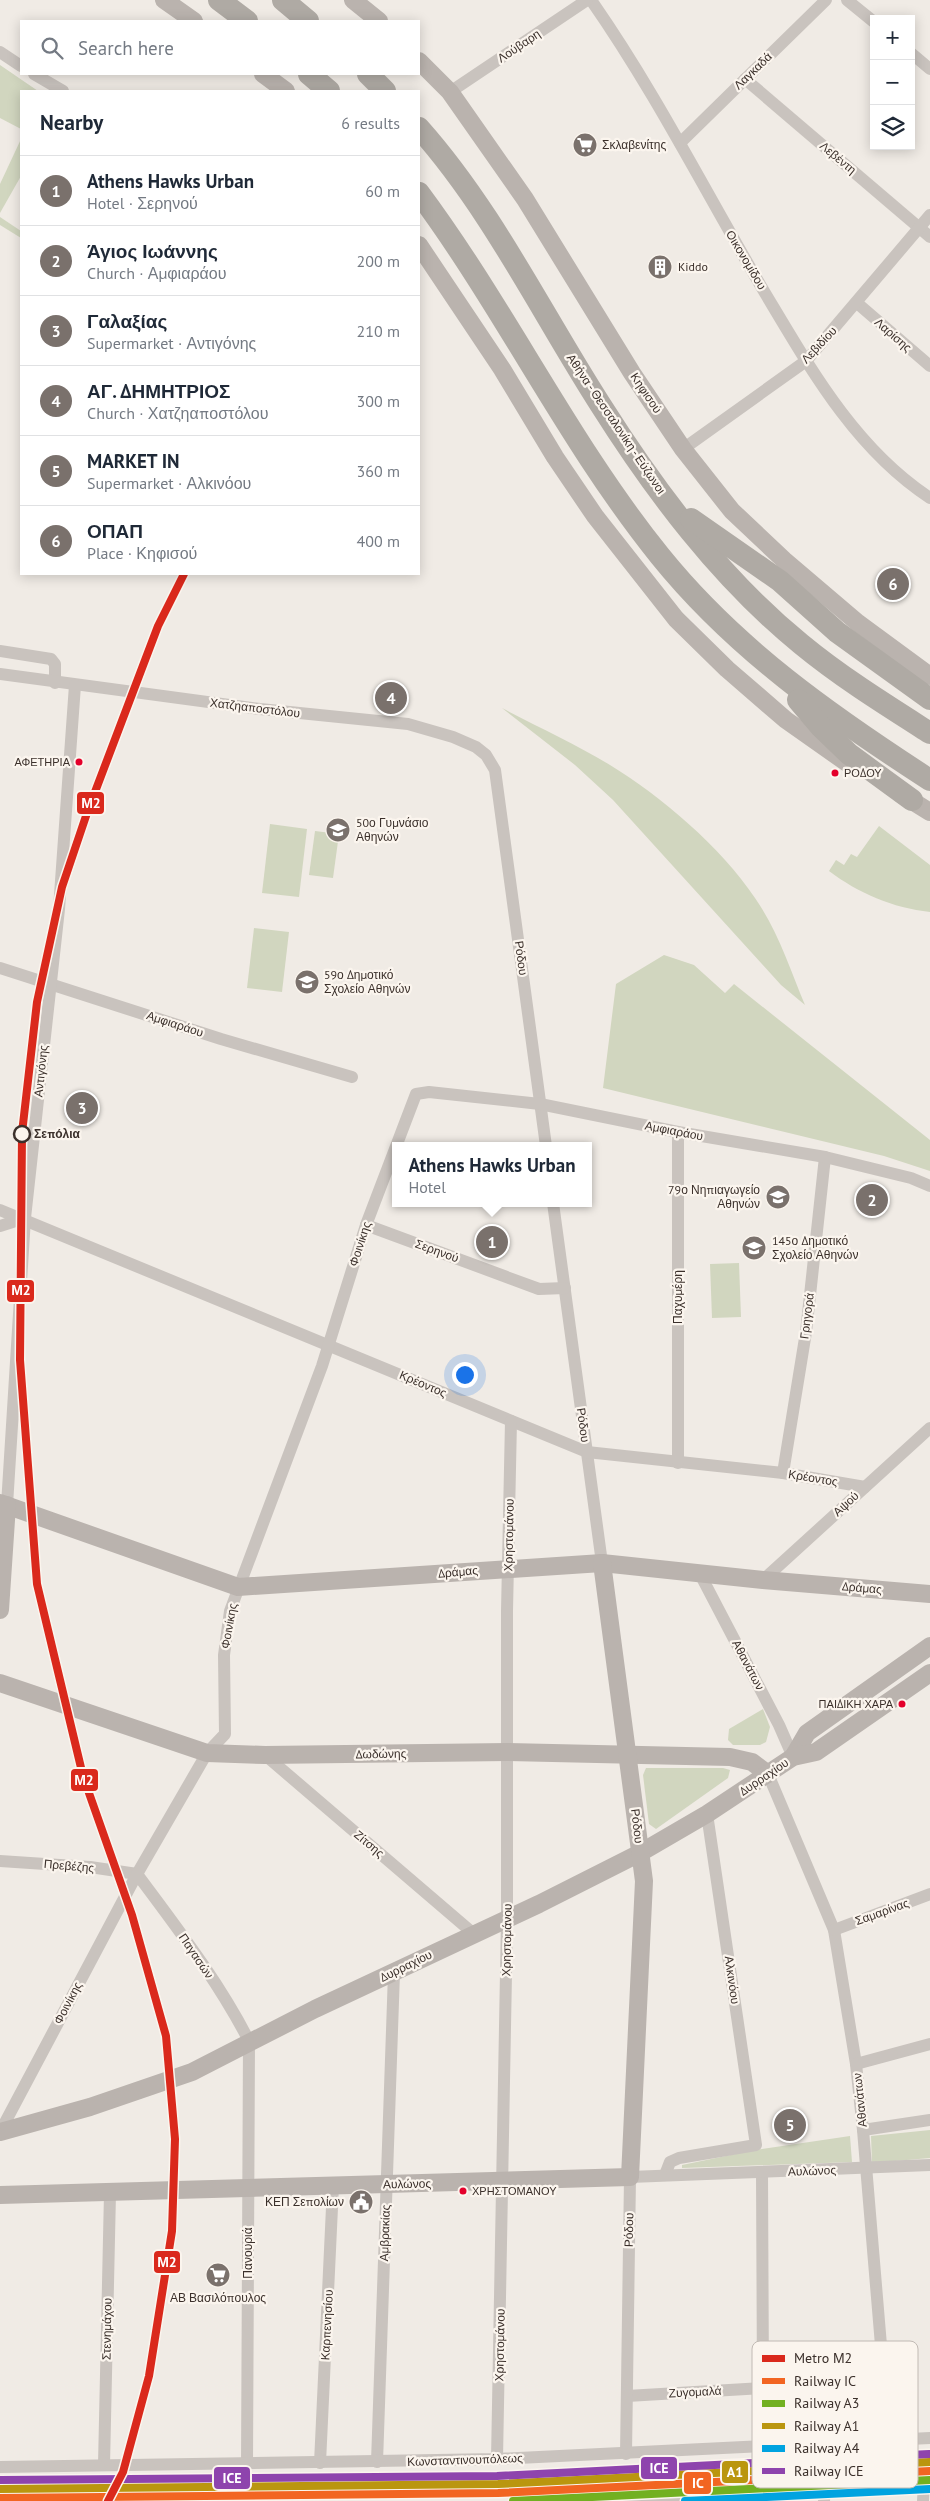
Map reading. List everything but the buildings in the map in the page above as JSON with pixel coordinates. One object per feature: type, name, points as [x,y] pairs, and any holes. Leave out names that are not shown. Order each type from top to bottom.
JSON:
[{"type":"highway","points":[[219,0],[246,20]]},
{"type":"highway","points":[[283,0],[307,20]]},
{"type":"highway","points":[[292,0],[307,20]]},
{"type":"highway","points":[[310,75],[328,90]]},
{"type":"highway","points":[[369,75],[384,90]]},
{"type":"highway","name":"Αθήνα - Θεσσαλονίκη - Εύζωνοι","points":[[420,129],[492,228],[599,404],[669,504],[714,559],[800,643],[832,668],[930,733]]},
{"type":"highway","points":[[420,194],[460,251],[566,425],[636,526],[661,558],[714,617],[775,673],[881,749],[930,780]]},
{"type":"highway","points":[[669,504],[780,581],[837,632],[930,699]]},
{"type":"highway","points":[[775,673],[821,727],[848,754],[921,806]]},
{"type":"main road","points":[[164,0],[193,20]]},
{"type":"main road","points":[[353,0],[378,20]]},
{"type":"main road","name":"Κηφισού","points":[[420,62],[450,92],[525,199],[632,372],[684,449],[732,510],[784,560],[858,623],[928,671]]},
{"type":"main road","points":[[264,75],[285,90]]},
{"type":"main road","points":[[420,246],[502,369],[555,457],[595,516],[676,619],[727,670],[786,720],[846,763],[921,806]]},
{"type":"main road","points":[[0,1610],[3,1504]]},
{"type":"main road","name":"Δράμας","points":[[3,1504],[238,1587],[340,1582],[508,1568],[602,1563],[762,1580],[930,1594]]},
{"type":"main road","name":"Ρόδου","points":[[602,1563],[644,1881],[630,2177]]},
{"type":"main road","name":"Δυρραχίου","points":[[793,1757],[807,1733],[930,1646]]},
{"type":"main road","name":"Δυρραχίου","points":[[0,2132],[90,2107],[192,2072],[248,2041],[508,1919],[640,1853],[707,1814],[793,1757],[816,1752],[930,1673]]},
{"type":"main road","name":"Δωδώνης","points":[[0,1683],[207,1753],[265,1755],[508,1752],[730,1757],[752,1762],[768,1774]]},
{"type":"main road","name":"Αυλώνος","points":[[0,2196],[630,2177]]},
{"type":"street","name":"Λούβαρη","points":[[450,92],[589,0]]},
{"type":"street","name":"Οικονομίδου","points":[[589,0],[614,33],[806,361],[857,434],[879,456],[930,498]]},
{"type":"street","name":"Λαγκαδά","points":[[680,143],[826,0]]},
{"type":"street","points":[[848,0],[870,19]]},
{"type":"street","points":[[0,52],[20,65]]},
{"type":"street","points":[[915,56],[930,69]]},
{"type":"street","points":[[36,75],[61,90]]},
{"type":"street","name":"Λεβέντη","points":[[745,79],[930,237]]},
{"type":"street","name":"Λεβιδίου","points":[[684,449],[806,361],[930,215]]},
{"type":"street","name":"Λαρίσης","points":[[857,303],[930,366]]},
{"type":"street","points":[[0,651],[51,659],[55,664],[55,683]]},
{"type":"street","name":"Χατζηαποστόλου","points":[[0,674],[75,686],[260,709],[408,724],[453,737],[476,747],[486,755],[495,770]]},
{"type":"street","name":"Αντιγόνης","points":[[3,1504],[25,1218],[58,909],[75,686]]},
{"type":"street","name":"Ρόδου","points":[[495,770],[545,1142]]},
{"type":"street","name":"Αμφιαράου","points":[[0,968],[220,1039],[352,1077]]},
{"type":"street","name":"Αμφιαράου","points":[[416,1094],[429,1092],[540,1104],[678,1132],[825,1157],[911,1178],[930,1186]]},
{"type":"street","name":"Φοινίκης","points":[[398,1142],[416,1094]]},
{"type":"street","name":"Παχυμέρη","points":[[678,1132],[678,1463]]},
{"type":"street","name":"Φοινίκης","points":[[0,2132],[137,1874],[207,1753],[225,1734],[224,1654],[230,1611],[328,1344],[366,1225],[392,1157]]},
{"type":"street","name":"Γρηγορά","points":[[783,1473],[806,1332],[825,1157]]},
{"type":"street","name":"Ρόδου","points":[[554,1207],[602,1563]]},
{"type":"street","name":"Κρέοντος","points":[[0,1210],[25,1218],[587,1452],[783,1473],[865,1487]]},
{"type":"street","points":[[0,1226],[25,1218]]},
{"type":"street","name":"Σερηνού","points":[[366,1225],[538,1289],[565,1288]]},
{"type":"street","name":"Χρηστομάνου","points":[[498,2460],[508,1919],[508,1568],[511,1421]]},
{"type":"street","name":"Αψού","points":[[762,1580],[930,1428]]},
{"type":"street","name":"Αθανάτων","points":[[700,1574],[779,1725],[793,1757]]},
{"type":"street","name":"Ζίτσης","points":[[265,1755],[474,1934]]},
{"type":"street","name":"Αθανάτων","points":[[768,1774],[834,1930],[856,2064],[881,2341]]},
{"type":"street","name":"Αλκινόου","points":[[665,2175],[670,2162],[679,2158],[756,2145],[707,1814]]},
{"type":"street","name":"Πρεβέζης","points":[[0,1861],[90,1868],[137,1874]]},
{"type":"street","name":"Παγασών","points":[[137,1874],[210,1976],[236,2016],[248,2041]]},
{"type":"street","name":"Σαμαρίνας","points":[[834,1930],[930,1894]]},
{"type":"street","name":"Αμβρακίας","points":[[377,2462],[394,1973]]},
{"type":"street","name":"Πανουριά","points":[[247,2464],[248,2041]]},
{"type":"street","points":[[856,2064],[930,2044]]},
{"type":"street","points":[[863,2130],[930,2120]]},
{"type":"street","name":"Αυλώνος","points":[[630,2177],[930,2165]]},
{"type":"street","points":[[762,2173],[763,2341]]},
{"type":"street","name":"Ρόδου","points":[[626,2454],[630,2177]]},
{"type":"street","name":"Καρπενησίου","points":[[320,2463],[333,2186]]},
{"type":"street","name":"Στενημάχου","points":[[104,2465],[110,2194]]},
{"type":"street","name":"Ζυγομαλά","points":[[627,2396],[752,2389]]},
{"type":"street","name":"Κωνσταντινουπόλεως","points":[[0,2466],[498,2460],[752,2449]]},
{"type":"street","points":[[923,2501],[927,2483]]},
{"type":"street","points":[[584,2501],[825,2488],[824,2501]]},
{"type":"green space","points":[[0,65],[37,90],[20,90],[20,128],[0,118]]},
{"type":"green space","points":[[20,141],[20,178],[0,213],[0,184]]},
{"type":"green space","points":[[0,217],[20,230],[20,237],[0,225]]},
{"type":"green space","points":[[502,708],[584,750],[630,778],[670,808],[708,842],[741,879],[763,911],[783,950],[805,1005],[781,985],[613,800],[575,765]]},
{"type":"green space","points":[[270,824],[307,829],[299,897],[262,893]]},
{"type":"green space","points":[[879,826],[930,865],[930,912],[903,907],[876,898],[864,893],[829,871],[836,860],[844,865],[851,854],[857,857]]},
{"type":"green space","points":[[315,831],[339,834],[333,878],[309,875]]},
{"type":"green space","points":[[254,928],[289,932],[282,992],[247,988]]},
{"type":"green space","points":[[664,955],[694,965],[725,993],[734,984],[930,1140],[930,1171],[884,1156],[603,1088],[616,984]]},
{"type":"green space","points":[[739,1263],[741,1317],[712,1318],[710,1264]]},
{"type":"green space","points":[[763,1709],[770,1727],[766,1742],[760,1745],[733,1745],[728,1740],[729,1729]]},
{"type":"green space","points":[[646,1768],[723,1768],[730,1770],[728,1778],[656,1829],[649,1824],[643,1775]]},
{"type":"green space","points":[[930,2130],[930,2158],[872,2163],[871,2136]]},
{"type":"green space","points":[[850,2136],[852,2162],[682,2168],[682,2165],[755,2150]]},
{"type":"metro line","name":"Μ2","points":[[108,2501],[123,2472],[149,2376],[172,2231],[175,2139],[166,2036],[132,1915],[83,1776],[37,1584],[20,1360],[22,1133],[37,1002],[62,887],[87,813],[158,626],[184,575]]},
{"type":"rail line","name":"ICE","points":[[918,2455],[929,2454]]},
{"type":"rail line","name":"A1","points":[[918,2463],[930,2462]]},
{"type":"rail line","name":"ICE","points":[[0,2480],[497,2476],[752,2463]]},
{"type":"rail line","name":"A1","points":[[0,2489],[498,2484],[752,2471]]},
{"type":"rail line","name":"IC","points":[[918,2472],[930,2471]]},
{"type":"rail line","name":"IC","points":[[0,2498],[498,2493],[752,2480]]},
{"type":"rail line","name":"A3","points":[[918,2481],[930,2480]]},
{"type":"rail line","name":"A3","points":[[513,2501],[771,2488]]},
{"type":"rail line","name":"A4","points":[[685,2501],[930,2489]]},
{"type":"place","name":"Σκλαβενίτης","points":[[585,145]]},
{"type":"place","name":"Kiddo","points":[[660,267]]},
{"type":"place","name":"ΟΠΑΠ","points":[[893,584]]},
{"type":"place","name":"ΑΓ. ΔΗΜΗΤΡΙΟΣ","points":[[391,698]]},
{"type":"place","name":"ΑΦΕΤΗΡΙΑ","points":[[79,762]]},
{"type":"place","name":"ΡΟΔΟΥ","points":[[835,773]]},
{"type":"place","name":"50ο Γυμνάσιο Αθηνών","points":[[338,830]]},
{"type":"place","name":"59ο Δημοτικό Σχολείο Αθηνών","points":[[307,982]]},
{"type":"place","name":"Γαλαξίας","points":[[82,1108]]},
{"type":"place","name":"Σεπόλια","points":[[22,1134]]},
{"type":"place","name":"79ο Νηπιαγωγείο Αθηνών","points":[[778,1197]]},
{"type":"place","name":"Άγιος Ιωάννης","points":[[872,1200]]},
{"type":"place","name":"Athens Hawks Urban","points":[[492,1242]]},
{"type":"place","name":"145ο Δημοτικό Σχολείο Αθηνών","points":[[754,1248]]},
{"type":"place","name":"ΠΑΙΔΙΚΗ ΧΑΡΑ","points":[[902,1704]]},
{"type":"place","name":"MARKET IN","points":[[790,2125]]},
{"type":"place","name":"ΧΡΗΣΤΟΜΑΝΟΥ","points":[[463,2191]]},
{"type":"place","name":"ΚΕΠ Σεπολίων","points":[[361,2202]]},
{"type":"place","name":"ΑΒ Βασιλόπουλος","points":[[218,2275]]}]
